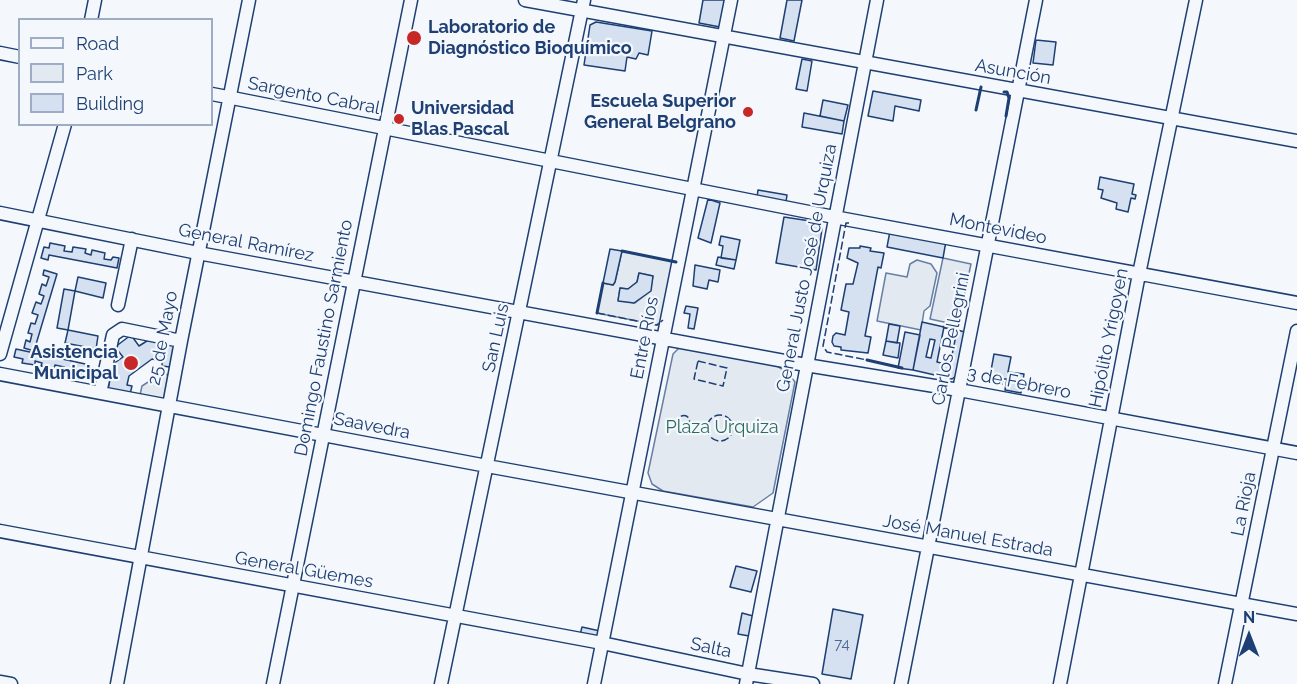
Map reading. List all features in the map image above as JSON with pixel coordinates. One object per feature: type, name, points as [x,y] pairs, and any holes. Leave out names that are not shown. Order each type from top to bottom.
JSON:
[{"type":"street","points":[[91,18],[95,0]]},
{"type":"street","name":"25 de Mayo","points":[[117,684],[168,406],[249,0]]},
{"type":"street","name":"Domingo Faustino Sarmiento","points":[[273,684],[411,0]]},
{"type":"street","name":"Asunción","points":[[525,0],[583,5],[865,63],[1297,141]]},
{"type":"street","name":"Entre Ríos","points":[[594,684],[731,0]]},
{"type":"street","name":"General Justo José de Urquiza","points":[[747,679],[834,217],[878,0]]},
{"type":"street","name":"Carlos Pellegrini","points":[[901,684],[1036,0]]},
{"type":"street","name":"Hipólito Yrigoyen","points":[[1060,684],[1139,274],[1196,0]]},
{"type":"street","name":"San Luis","points":[[441,684],[583,5]]},
{"type":"street","points":[[0,53],[18,57]]},
{"type":"street","name":"Sargento Cabral","points":[[213,94],[693,189]]},
{"type":"street","points":[[0,354],[64,126]]},
{"type":"street","name":"Montevideo","points":[[693,189],[1297,303]]},
{"type":"street","name":"General Ramírez","points":[[0,213],[198,253],[663,338]]},
{"type":"street","points":[[118,305],[132,239]]},
{"type":"street","points":[[100,393],[113,335],[122,329],[181,341]]},
{"type":"street","name":"La Rioja","points":[[1225,684],[1297,331]]},
{"type":"street","name":"3 de Febrero","points":[[663,338],[1297,453]]},
{"type":"street","name":"Saavedra","points":[[0,374],[632,492]]},
{"type":"street","name":"José Manuel Estrada","points":[[632,492],[1297,614]]},
{"type":"street","name":"General Güemes","points":[[0,531],[140,559],[602,643]]},
{"type":"street","name":"Salta","points":[[602,643],[747,679],[813,684]]},
{"type":"street","points":[[0,682],[11,684]]},
{"type":"green space","points":[[622,251],[676,262],[664,318],[657,325],[597,313],[603,283],[613,285]],"holes":[[[639,273],[653,276],[650,291],[635,303],[618,300],[620,288],[628,289],[637,282]]]},
{"type":"green space","points":[[943,258],[971,264],[958,325],[930,319]]},
{"type":"green space","points":[[917,260],[931,264],[937,273],[930,306],[924,311],[921,330],[877,321],[886,273],[907,277],[910,264]]},
{"type":"green space","name":"Plaza Urquiza","points":[[679,348],[689,348],[777,366],[788,373],[795,382],[773,493],[753,507],[663,491],[652,484],[648,473],[673,354]]},
{"type":"green space","points":[[162,373],[171,376],[165,401],[140,395],[142,386]]},
{"type":"building","points":[[703,0],[726,0],[720,27],[699,23]]},
{"type":"building","points":[[787,0],[802,0],[794,41],[780,38]]},
{"type":"building","points":[[596,22],[652,31],[648,55],[639,53],[636,59],[627,57],[625,71],[584,65],[590,25]]},
{"type":"building","points":[[1036,40],[1056,42],[1053,65],[1033,63]]},
{"type":"building","points":[[802,59],[812,61],[807,91],[796,89]]},
{"type":"building","points":[[873,91],[921,100],[919,111],[895,106],[893,121],[868,116]]},
{"type":"building","points":[[823,100],[848,105],[844,121],[820,116]]},
{"type":"building","points":[[804,113],[844,121],[842,134],[802,127]]},
{"type":"building","points":[[1100,177],[1134,184],[1132,194],[1136,195],[1135,199],[1131,198],[1128,212],[1116,209],[1117,203],[1101,198],[1103,190],[1098,189]]},
{"type":"building","points":[[758,190],[787,195],[786,202],[757,197]]},
{"type":"building","points":[[708,199],[720,203],[711,243],[698,238]]},
{"type":"building","points":[[784,217],[817,222],[822,229],[816,270],[776,263]]},
{"type":"building","points":[[890,231],[946,241],[943,258],[887,247]]},
{"type":"building","points":[[721,236],[740,240],[736,260],[721,258],[723,246],[719,245]]},
{"type":"building","points":[[50,243],[65,246],[64,251],[72,252],[73,247],[86,249],[85,253],[91,255],[92,250],[105,253],[104,259],[119,258],[117,268],[49,255],[48,260],[41,258],[44,247],[49,248]]},
{"type":"building","points":[[860,246],[871,248],[870,251],[884,253],[881,268],[878,267],[865,336],[871,337],[868,353],[841,350],[841,347],[834,346],[832,342],[836,333],[845,335],[849,312],[841,310],[846,284],[853,284],[858,263],[847,258],[849,248],[860,248]]},
{"type":"building","points":[[610,249],[622,251],[613,285],[603,283]]},
{"type":"building","points":[[718,257],[736,260],[734,269],[716,265]]},
{"type":"building","points":[[695,265],[720,270],[718,282],[709,280],[707,289],[693,286]]},
{"type":"building","points":[[44,270],[57,274],[34,351],[24,348],[26,340],[30,342],[32,334],[28,333],[31,323],[35,324],[38,315],[32,313],[36,302],[41,304],[44,296],[39,294],[42,284],[46,286],[49,277],[43,275]]},
{"type":"building","points":[[639,273],[653,276],[651,291],[634,303],[618,301],[620,288],[628,289],[637,282]]},
{"type":"building","points":[[78,277],[106,283],[103,298],[75,291]]},
{"type":"building","points":[[64,289],[75,291],[68,330],[57,328]]},
{"type":"building","points":[[686,306],[698,308],[694,329],[688,328],[690,314],[684,313]]},
{"type":"building","points":[[922,322],[944,327],[937,362],[950,365],[957,330],[965,332],[956,376],[952,379],[913,370]],"holes":[[[930,339],[935,340],[931,358],[926,357]]]},
{"type":"building","points":[[889,324],[900,326],[897,343],[886,341]]},
{"type":"building","points":[[68,330],[98,336],[96,349],[65,343]]},
{"type":"building","points":[[905,332],[920,335],[913,370],[898,368]]},
{"type":"building","name":"Asistencia Municipal","points":[[131,335],[139,346],[150,339],[175,343],[170,367],[162,366],[162,361],[152,359],[129,376],[127,385],[132,386],[130,394],[108,389],[113,364],[123,357],[115,347]]},
{"type":"building","points":[[886,341],[900,343],[898,358],[883,355]]},
{"type":"building","points":[[16,349],[90,365],[87,377],[82,375],[83,370],[74,368],[73,374],[63,372],[64,367],[55,365],[54,369],[41,366],[42,363],[35,361],[35,365],[22,363],[23,359],[14,357]]},
{"type":"building","points":[[994,354],[1011,357],[1008,372],[1024,374],[1021,393],[1005,390],[1007,379],[1003,379],[1002,384],[991,382]]},
{"type":"building","points":[[736,566],[757,571],[751,592],[730,587]]},
{"type":"building","points":[[833,609],[863,615],[851,679],[822,674]]},
{"type":"building","points":[[742,613],[753,616],[749,636],[738,634]]},
{"type":"building","points":[[582,627],[600,631],[598,641],[580,635]]},
{"type":"fence","points":[[849,223],[846,223],[823,346],[827,352],[867,360]]},
{"type":"fence","points":[[597,313],[657,325],[663,320]]},
{"type":"fence","points":[[698,361],[727,368],[723,386],[694,379],[698,361]]},
{"type":"fence","points":[[720,415],[729,419],[733,428],[729,437],[720,441],[711,437],[707,428],[711,419],[720,415]]},
{"type":"fence","points":[[684,416],[688,417],[689,421],[688,425],[684,426],[680,425],[679,421],[680,417],[684,416]]},
{"type":"wall","points":[[976,110],[981,87]]},
{"type":"wall","points":[[1004,92],[1007,92],[1009,98],[1006,116]]},
{"type":"wall","points":[[622,251],[676,262]]},
{"type":"wall","points":[[597,313],[603,283]]},
{"type":"wall","points":[[944,327],[957,330]]},
{"type":"wall","points":[[867,360],[902,368]]},
{"type":"place","name":"Laboratorio de Diagnóstico Bioquímico","points":[[414,38]]},
{"type":"place","name":"Escuela Superior General Belgrano","points":[[748,112]]},
{"type":"place","name":"Universidad Blas Pascal","points":[[399,119]]},
{"type":"place","name":"Asistencia Municipal","points":[[131,363]]}]
